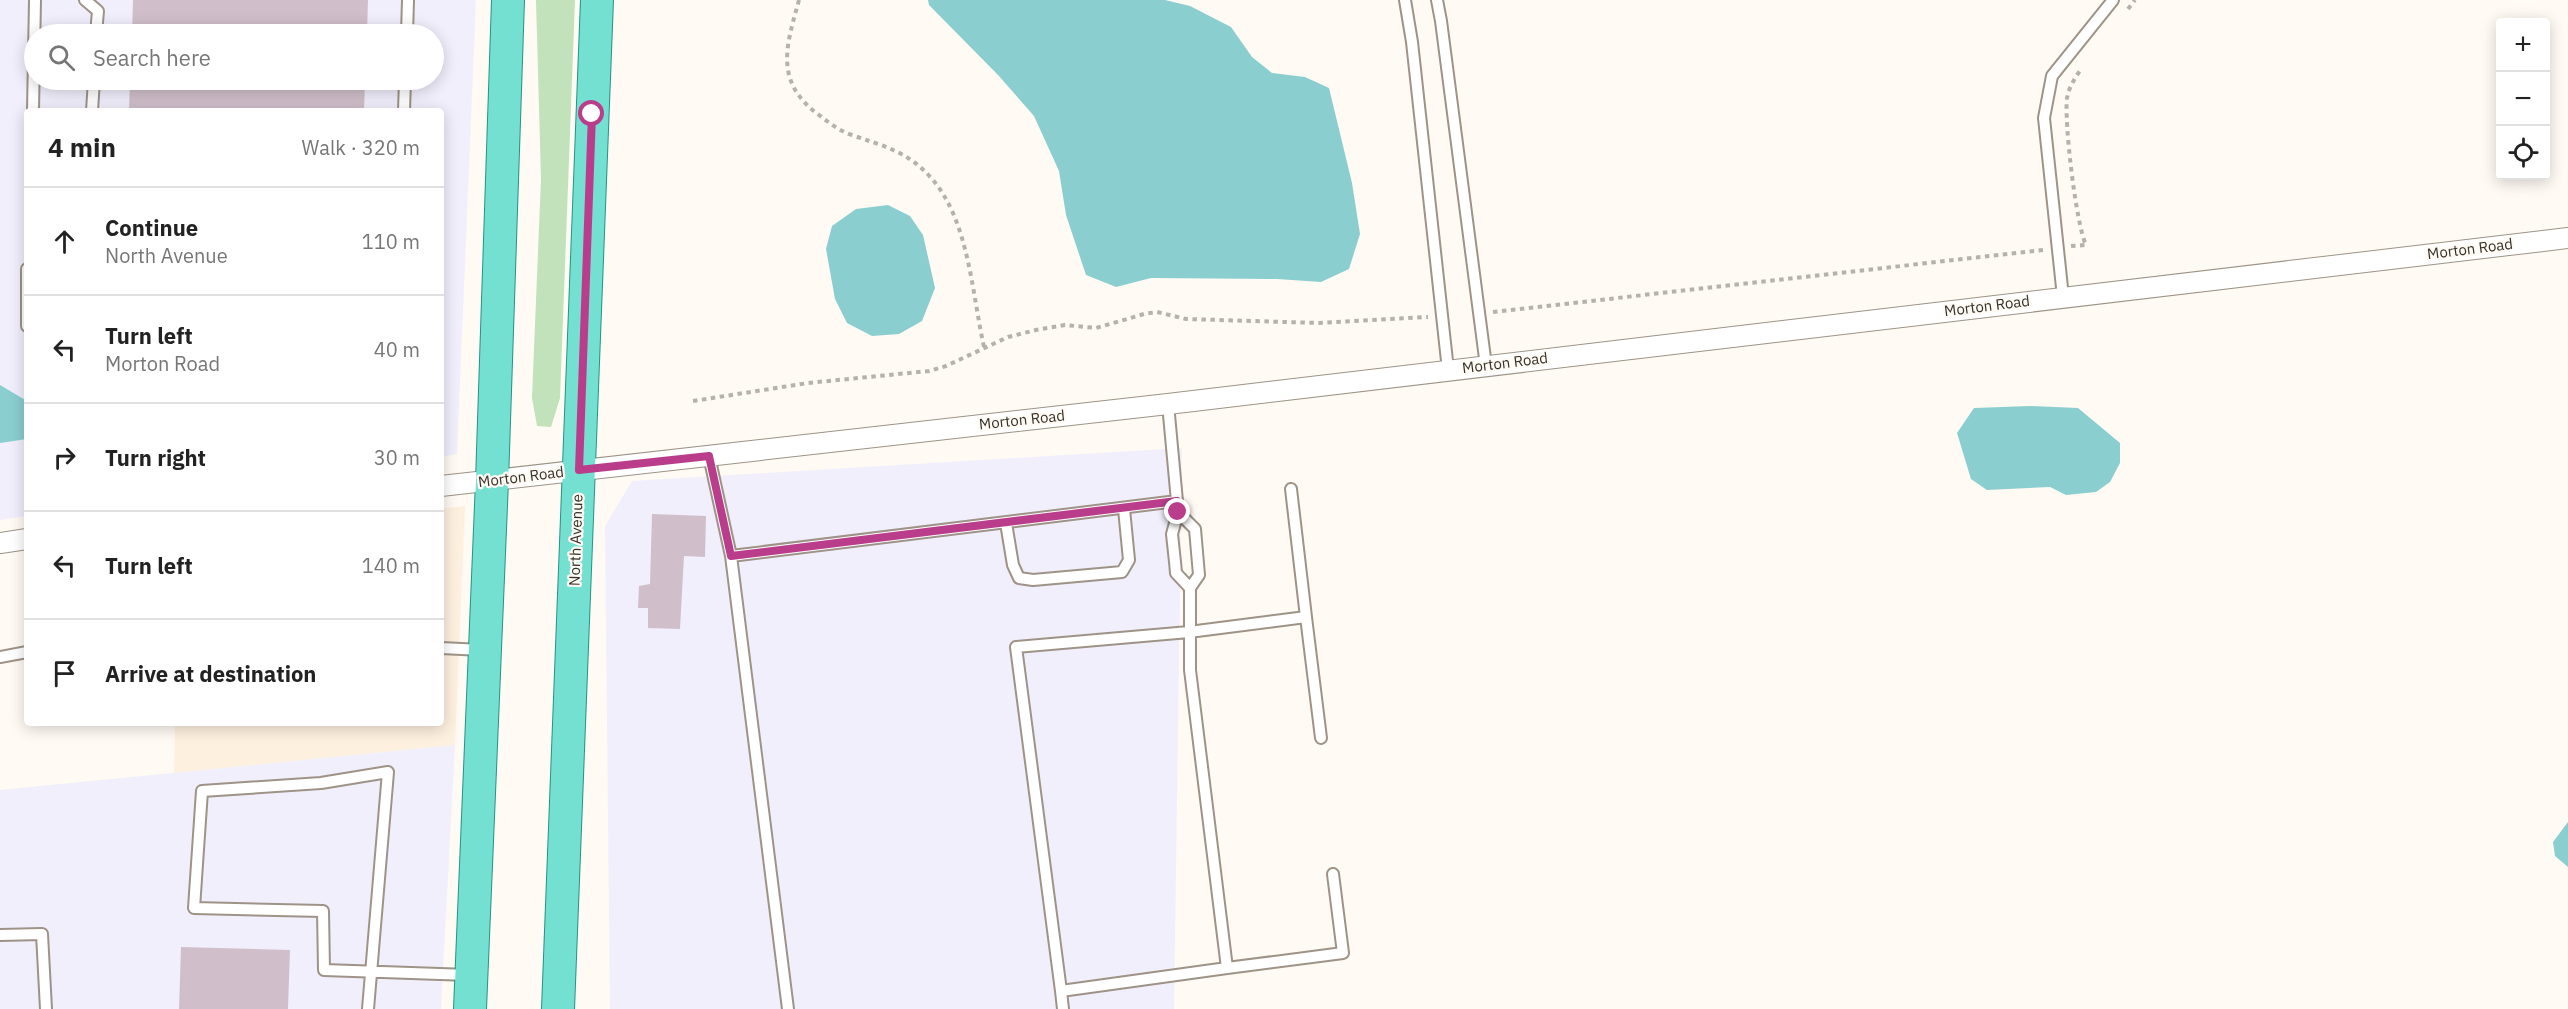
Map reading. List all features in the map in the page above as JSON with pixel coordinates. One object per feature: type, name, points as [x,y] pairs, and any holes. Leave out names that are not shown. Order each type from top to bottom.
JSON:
[{"type":"main road","points":[[470,1009],[492,481],[508,0]]},
{"type":"main road","name":"North Avenue","points":[[558,1009],[597,0]]},
{"type":"street","name":"Morton Road","points":[[444,486],[1168,404],[2568,238]]},
{"type":"street","points":[[0,543],[24,539]]},
{"type":"lane","points":[[35,0],[35,24]]},
{"type":"lane","points":[[85,0],[98,11],[97,24]]},
{"type":"lane","points":[[407,24],[408,0]]},
{"type":"lane","points":[[1405,0],[1412,42],[1448,370]]},
{"type":"lane","points":[[1437,0],[1442,21],[1486,366]]},
{"type":"lane","points":[[2063,297],[2044,118],[2052,76],[2113,0]]},
{"type":"lane","points":[[33,90],[33,108]]},
{"type":"lane","points":[[92,108],[93,90]]},
{"type":"lane","points":[[404,108],[405,90]]},
{"type":"lane","points":[[1168,404],[1178,512],[1172,534],[1176,573],[1190,588]]},
{"type":"lane","points":[[709,456],[731,556],[788,1009]]},
{"type":"lane","points":[[1292,489],[1321,738]]},
{"type":"lane","points":[[731,556],[1177,501]]},
{"type":"lane","points":[[1006,523],[1013,565],[1019,578],[1033,580],[1122,572],[1130,560],[1124,509]]},
{"type":"lane","points":[[1178,512],[1195,529],[1199,575],[1190,588],[1190,670],[1227,968]]},
{"type":"lane","points":[[1063,1009],[1016,647],[1189,632],[1306,616]]},
{"type":"lane","points":[[444,648],[485,650]]},
{"type":"lane","points":[[0,657],[24,653]]},
{"type":"lane","points":[[368,1009],[370,972],[388,772],[321,783],[202,791],[194,908],[323,911],[324,970],[370,972],[472,976]]},
{"type":"lane","points":[[1061,992],[1343,953],[1333,874]]},
{"type":"lane","points":[[0,935],[42,934],[46,1009]]},
{"type":"path","points":[[800,0],[786,56],[789,80],[795,92],[803,103],[836,128],[905,155],[932,178],[951,208],[958,228],[984,347]]},
{"type":"path","points":[[2120,18],[2135,0]]},
{"type":"path","points":[[1479,314],[2086,245],[2079,224],[2066,112],[2070,87],[2084,64]]},
{"type":"path","points":[[693,401],[808,383],[929,371],[946,366],[984,347],[1036,330],[1065,325],[1096,328],[1157,312],[1186,319],[1319,323],[1442,316]]},
{"type":"shaded area","points":[[0,0],[476,0],[457,454],[444,456],[444,108],[24,108],[24,516],[0,520]]},
{"type":"shaded area","points":[[1182,448],[1174,1009],[610,1009],[605,526],[632,481]]},
{"type":"shaded area","points":[[465,506],[455,745],[174,773],[175,726],[444,726],[444,509]]},
{"type":"shaded area","points":[[455,745],[441,1009],[0,1009],[0,790]]},
{"type":"green space","points":[[536,0],[575,0],[560,398],[551,427],[537,426],[532,398],[541,179]]},
{"type":"water","points":[[928,0],[1165,0],[1190,6],[1231,27],[1252,57],[1272,73],[1305,77],[1329,88],[1352,183],[1360,234],[1349,269],[1321,282],[1277,279],[1151,278],[1116,287],[1086,275],[1066,215],[1059,171],[1034,116],[999,76],[929,5]]},
{"type":"water","points":[[888,205],[910,216],[923,235],[935,288],[922,321],[899,334],[872,336],[847,323],[835,299],[826,249],[832,226],[856,209]]},
{"type":"water","points":[[0,385],[24,399],[24,439],[0,443]]},
{"type":"water","points":[[2030,406],[2078,408],[2120,443],[2120,463],[2110,482],[2096,492],[2066,495],[2050,487],[1987,490],[1971,479],[1957,433],[1974,408]]},
{"type":"water","points":[[2568,822],[2568,867],[2555,856],[2553,842]]},
{"type":"building","points":[[133,0],[368,0],[367,24],[132,24]]},
{"type":"building","points":[[130,90],[365,90],[364,108],[129,108]]},
{"type":"building","points":[[652,514],[706,516],[705,557],[684,556],[680,629],[648,628],[648,608],[638,608],[639,586],[650,584]]},
{"type":"building","points":[[181,947],[290,950],[288,1009],[179,1009]]},
{"type":"route","points":[[592,114],[579,470],[709,456],[731,556],[1177,501],[1178,512]]}]
